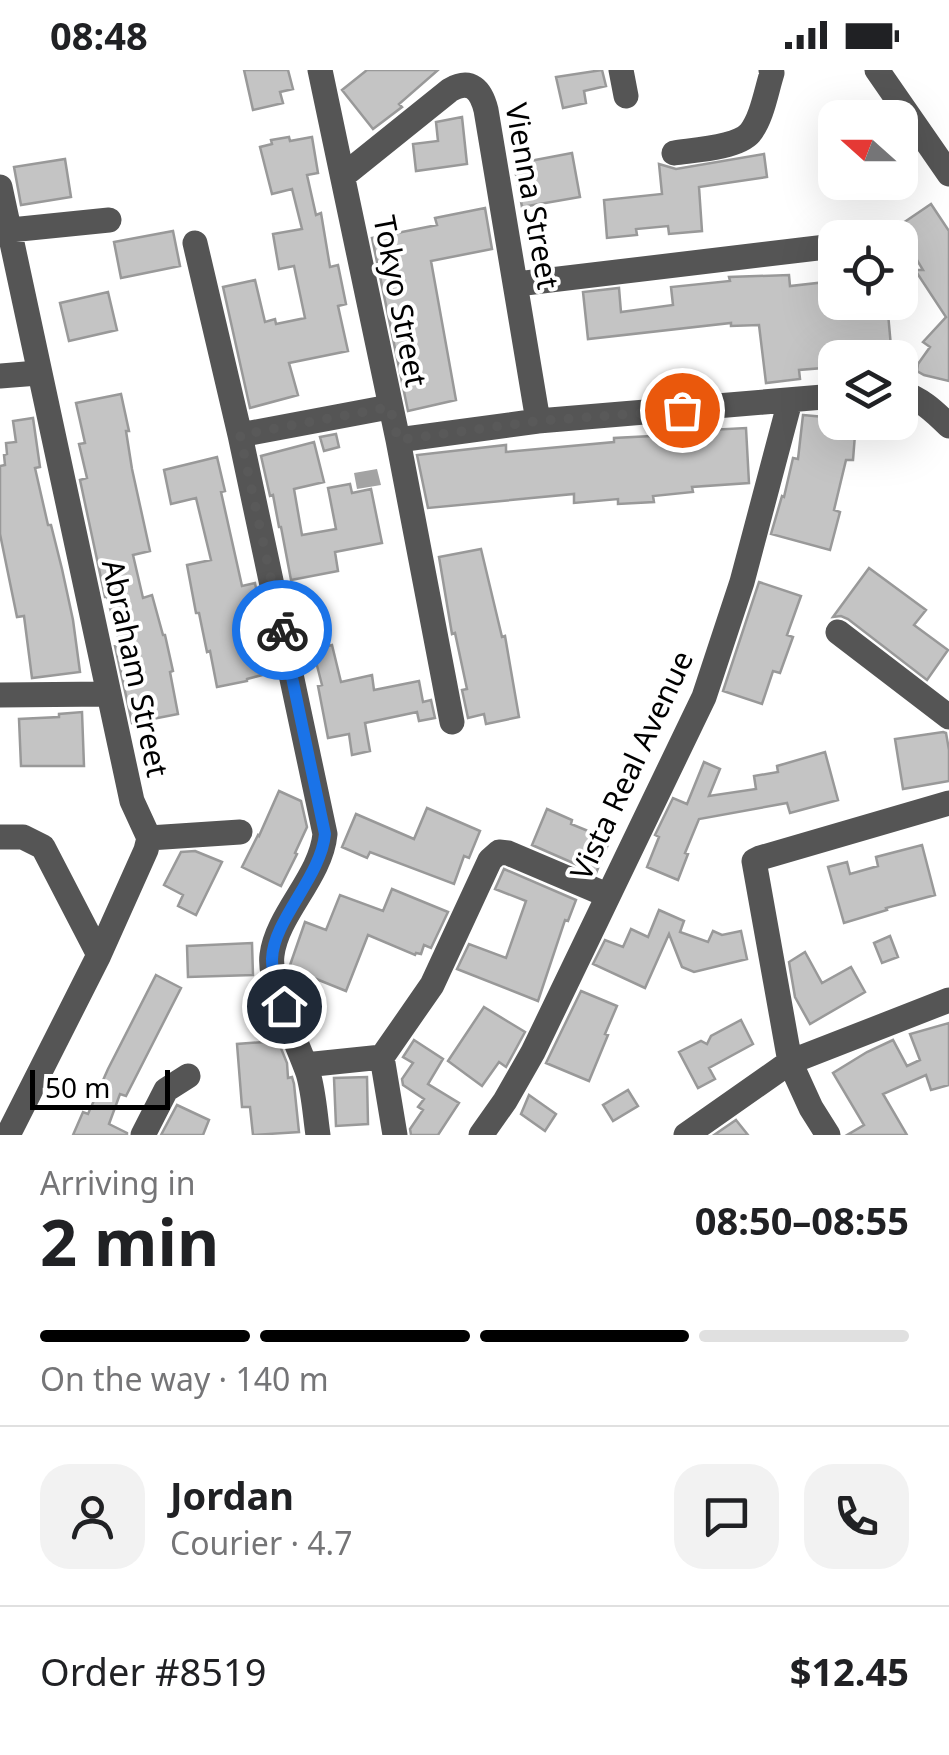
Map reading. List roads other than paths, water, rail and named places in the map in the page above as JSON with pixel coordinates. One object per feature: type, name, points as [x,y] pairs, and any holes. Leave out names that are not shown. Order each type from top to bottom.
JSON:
[{"type":"street","points":[[674,154],[737,143],[749,135],[772,70]]},
{"type":"street","points":[[876,70],[949,174]]},
{"type":"street","name":"Tokyo Street","points":[[321,72],[452,722]]},
{"type":"street","name":"Vienna Street","points":[[343,176],[450,90],[466,84],[476,88],[486,110],[538,421]]},
{"type":"street","name":"Abraham Street","points":[[0,186],[5,231],[132,802],[149,838]]},
{"type":"street","points":[[5,231],[109,220]]},
{"type":"street","points":[[196,242],[325,834],[320,857],[277,938],[272,956],[274,977],[310,1079],[318,1135]]},
{"type":"street","points":[[516,284],[818,248]]},
{"type":"street","points":[[0,376],[38,373]]},
{"type":"street","points":[[398,440],[538,421],[818,398]]},
{"type":"street","points":[[918,399],[949,426]]},
{"type":"street","name":"Vista Real Avenue","points":[[481,1135],[532,1052],[704,697],[742,582],[790,401]]},
{"type":"street","points":[[240,435],[390,407]]},
{"type":"street","points":[[838,632],[949,717]]},
{"type":"street","points":[[0,695],[109,694]]},
{"type":"street","points":[[828,1135],[790,1062],[754,861],[949,802]]},
{"type":"street","points":[[9,1117],[98,955],[149,838],[240,832]]},
{"type":"street","points":[[0,837],[23,837],[43,847],[98,955]]},
{"type":"street","points":[[395,1135],[382,1057],[432,986],[490,860],[498,852],[508,853],[607,895]]},
{"type":"street","points":[[686,1135],[790,1062],[949,1000]]},
{"type":"street","points":[[305,1065],[382,1057]]},
{"type":"street","points":[[143,1135],[166,1090],[188,1076]]}]
